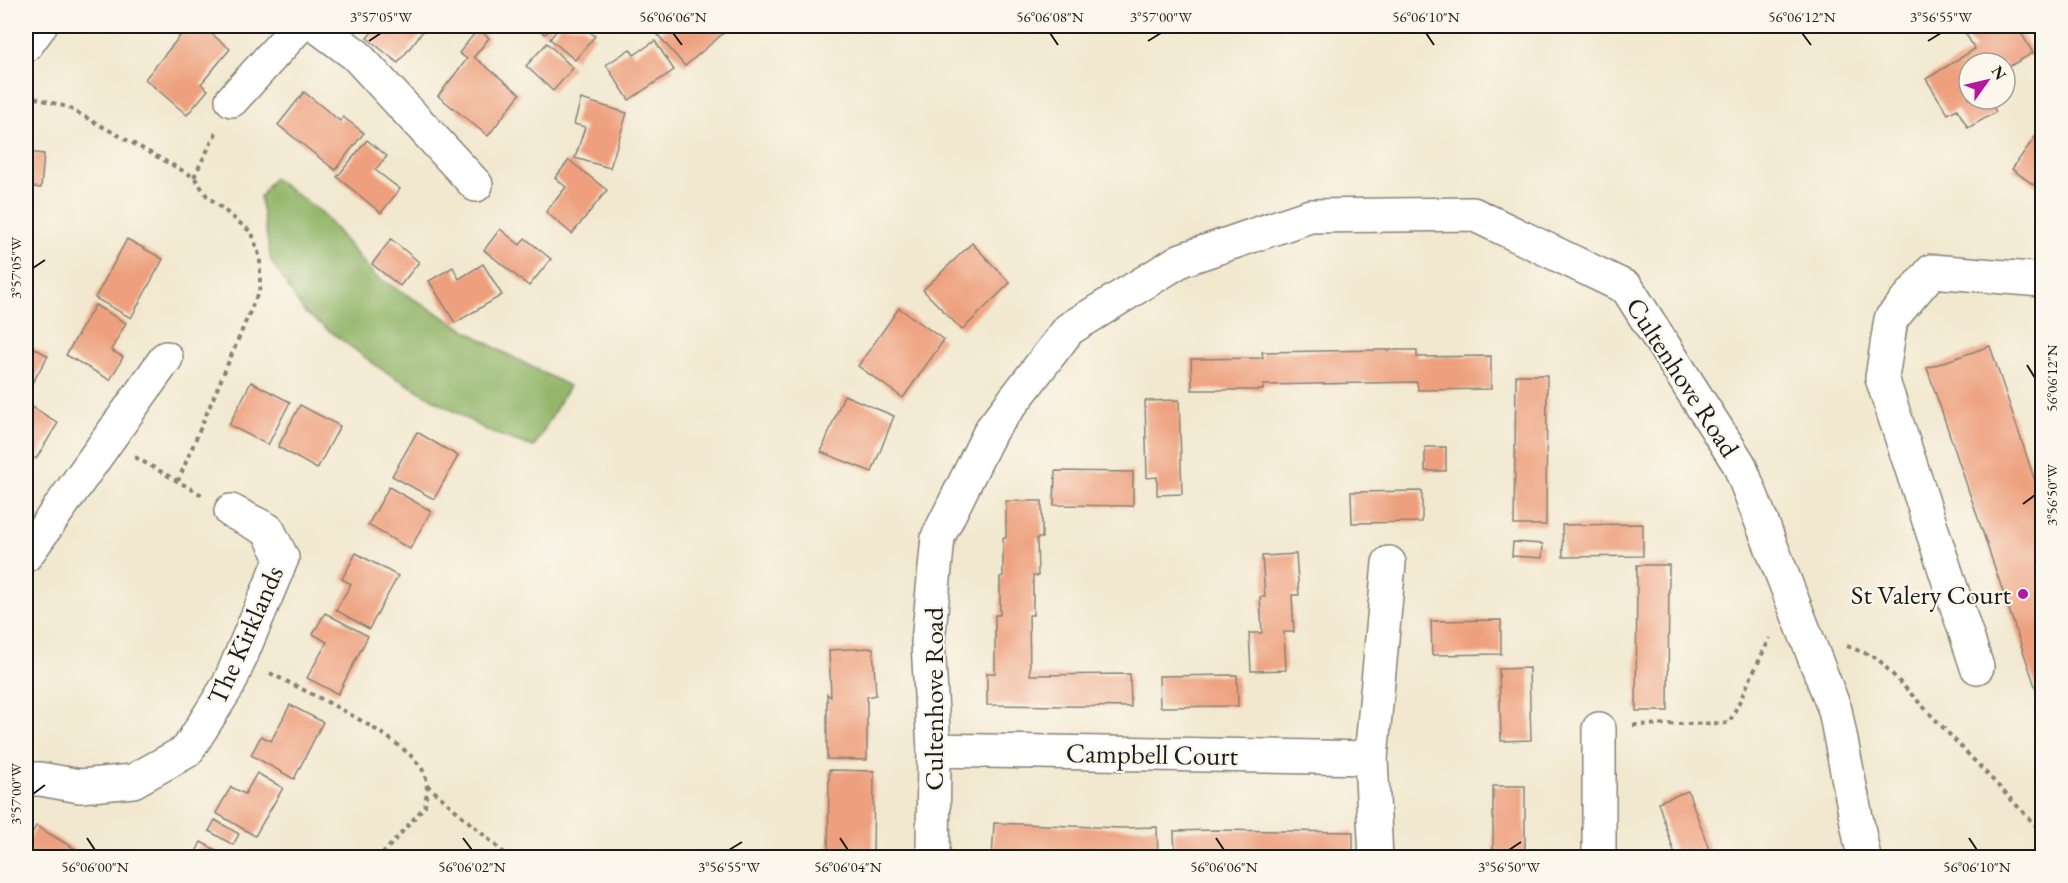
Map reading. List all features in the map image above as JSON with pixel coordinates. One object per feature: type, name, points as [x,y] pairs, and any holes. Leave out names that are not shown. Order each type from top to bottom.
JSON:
[{"type":"street","points":[[26,45],[40,26]]},
{"type":"street","points":[[232,100],[299,26]]},
{"type":"street","points":[[317,26],[356,55],[476,185]]},
{"type":"street","name":"Cultenhove Road","points":[[933,858],[934,750],[928,642],[939,537],[991,430],[1069,329],[1181,260],[1310,216],[1473,214],[1627,288],[1739,464],[1835,710],[1864,858]]},
{"type":"street","points":[[1977,668],[1882,378],[1891,319],[1932,271],[2043,280]]},
{"type":"street","points":[[26,555],[166,358]]},
{"type":"street","name":"The Kirklands","points":[[26,779],[80,786],[133,781],[187,751],[229,684],[282,558],[268,530],[231,511]]},
{"type":"street","points":[[1376,858],[1371,758],[1389,563]]},
{"type":"street","points":[[1599,729],[1599,858]]},
{"type":"street","name":"Campbell Court","points":[[934,750],[1371,758]]},
{"type":"path","points":[[26,94],[67,107],[194,177],[207,196],[252,233],[260,258],[260,288],[178,481]]},
{"type":"path","points":[[194,177],[232,100]]},
{"type":"path","points":[[107,441],[231,511]]},
{"type":"path","points":[[241,656],[387,735],[410,753],[426,777],[425,806],[379,858]]},
{"type":"path","points":[[426,784],[510,858]]},
{"type":"green space","points":[[273,178],[320,211],[375,276],[499,350],[569,386],[534,447],[490,432],[381,369],[304,312],[271,261],[260,197]]},
{"type":"building","points":[[167,26],[202,26],[230,49],[201,84],[208,90],[187,115],[145,79],[180,36]]},
{"type":"building","points":[[377,26],[427,26],[398,63],[367,38]]},
{"type":"building","points":[[535,26],[553,26],[545,34]]},
{"type":"building","points":[[560,26],[582,26],[595,36],[575,60],[550,39]]},
{"type":"building","points":[[670,26],[721,26],[726,31],[685,66],[658,35]]},
{"type":"building","points":[[1961,26],[2017,26],[2033,53],[2017,62],[2017,51],[1972,51],[1975,49]]},
{"type":"building","points":[[478,29],[489,38],[474,57],[520,94],[488,136],[438,96],[467,59],[459,53]]},
{"type":"building","points":[[655,41],[674,70],[629,100],[606,65],[630,49],[634,55]]},
{"type":"building","points":[[547,43],[573,68],[553,91],[526,66]]},
{"type":"building","points":[[1957,60],[1957,109],[1948,114],[1926,79]]},
{"type":"building","points":[[304,92],[340,121],[343,117],[364,133],[335,170],[278,125]]},
{"type":"building","points":[[581,99],[627,113],[610,168],[575,158],[585,127],[574,124]]},
{"type":"building","points":[[1958,111],[1995,111],[1996,112],[1968,128]]},
{"type":"building","points":[[2042,127],[2042,191],[2012,169]]},
{"type":"building","points":[[367,140],[387,156],[375,170],[400,189],[381,213],[337,177]]},
{"type":"building","points":[[26,152],[44,154],[41,188],[26,186]]},
{"type":"building","points":[[569,160],[607,190],[572,234],[546,212],[566,187],[555,178]]},
{"type":"building","points":[[26,214],[33,220],[26,228]]},
{"type":"building","points":[[500,229],[520,245],[525,238],[551,259],[529,286],[484,250]]},
{"type":"building","points":[[127,239],[163,259],[131,318],[95,298]]},
{"type":"building","points":[[391,239],[419,262],[400,286],[372,264]]},
{"type":"building","points":[[972,243],[1010,283],[962,330],[923,290]]},
{"type":"building","points":[[483,264],[502,295],[455,323],[429,281],[453,267],[459,279]]},
{"type":"building","points":[[95,305],[126,323],[111,350],[123,357],[110,380],[66,355]]},
{"type":"building","points":[[899,308],[944,340],[903,398],[858,366]]},
{"type":"building","points":[[26,343],[48,356],[30,387],[26,385]]},
{"type":"building","name":"St Valery Court","points":[[1990,346],[2042,502],[2042,686],[2036,689],[1927,368]]},
{"type":"building","points":[[1417,350],[1417,357],[1491,356],[1491,389],[1418,390],[1417,382],[1263,385],[1263,390],[1192,390],[1191,359],[1263,358],[1262,352]]},
{"type":"building","points":[[1516,375],[1547,375],[1546,525],[1514,525]]},
{"type":"building","points":[[251,382],[290,402],[268,445],[229,425]]},
{"type":"building","points":[[844,395],[894,416],[872,472],[821,452]]},
{"type":"building","points":[[1179,400],[1182,494],[1157,495],[1157,477],[1147,478],[1145,401]]},
{"type":"building","points":[[26,403],[58,423],[36,459],[26,452]]},
{"type":"building","points":[[300,405],[340,426],[317,469],[278,447]]},
{"type":"building","points":[[417,432],[458,456],[434,499],[392,476]]},
{"type":"building","points":[[1425,447],[1446,447],[1446,471],[1425,471]]},
{"type":"building","points":[[1055,471],[1133,472],[1133,506],[1054,505]]},
{"type":"building","points":[[389,487],[431,511],[410,549],[368,525]]},
{"type":"building","points":[[1422,491],[1422,522],[1352,523],[1351,492]]},
{"type":"building","points":[[1006,501],[1042,501],[1042,538],[1037,538],[1038,576],[1033,576],[1033,615],[1029,615],[1030,675],[1130,674],[1131,707],[987,705],[987,673],[995,673],[995,615],[1000,615],[1000,577],[1003,576],[1003,538],[1006,538]]},
{"type":"building","points":[[1643,524],[1643,556],[1563,557],[1562,525]]},
{"type":"building","points":[[1513,542],[1543,544],[1542,558],[1512,556]]},
{"type":"building","points":[[356,553],[398,576],[369,629],[336,610],[351,584],[342,579]]},
{"type":"building","points":[[1296,554],[1299,595],[1292,595],[1294,632],[1284,632],[1286,670],[1251,671],[1249,633],[1262,633],[1260,597],[1265,597],[1262,556]]},
{"type":"building","points":[[1637,565],[1669,565],[1668,711],[1636,711]]},
{"type":"building","points":[[325,613],[368,636],[338,694],[307,678],[327,642],[313,634]]},
{"type":"building","points":[[1501,620],[1501,654],[1432,655],[1431,621]]},
{"type":"building","points":[[873,648],[876,695],[867,697],[867,760],[827,759],[827,694],[831,697],[829,650]]},
{"type":"building","points":[[1529,668],[1531,740],[1501,741],[1499,669]]},
{"type":"building","points":[[1237,675],[1238,706],[1160,707],[1159,676]]},
{"type":"building","points":[[290,705],[323,722],[294,779],[251,755],[261,736],[271,741]]},
{"type":"building","points":[[829,770],[874,771],[873,858],[828,858]]},
{"type":"building","points":[[257,773],[283,788],[255,836],[216,813],[231,787],[245,794]]},
{"type":"building","points":[[1493,786],[1525,786],[1525,858],[1493,858]]},
{"type":"building","points":[[1688,791],[1712,858],[1676,858],[1658,802]]},
{"type":"building","points":[[215,820],[239,834],[233,845],[209,831]]},
{"type":"building","points":[[994,823],[1120,828],[1157,827],[1158,858],[992,858]]},
{"type":"building","points":[[36,826],[91,858],[26,858],[26,844]]},
{"type":"building","points":[[1174,831],[1353,832],[1353,858],[1175,858]]},
{"type":"building","points":[[201,842],[230,858],[193,858]]},
{"type":"place","name":"St Valery Court","points":[[2023,594]]}]
